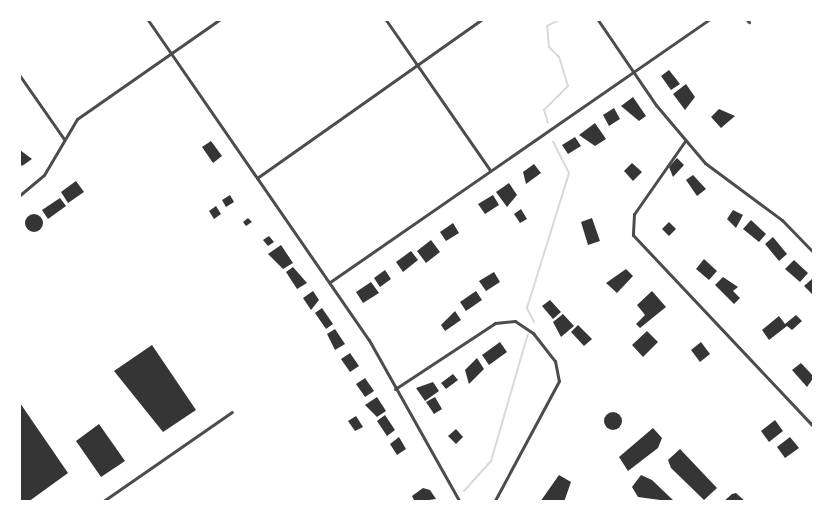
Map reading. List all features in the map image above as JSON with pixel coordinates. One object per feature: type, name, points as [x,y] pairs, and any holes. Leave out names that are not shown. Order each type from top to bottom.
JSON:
[{"type":"street","points":[[148,20],[330,282],[460,501]]},
{"type":"street","points":[[20,195],[44,175],[77,119],[219,20]]},
{"type":"street","points":[[386,20],[490,170]]},
{"type":"street","points":[[257,178],[481,20]]},
{"type":"street","points":[[598,20],[685,141],[718,177],[776,216],[813,253]]},
{"type":"street","points":[[330,282],[632,70],[708,20]]},
{"type":"street","points":[[20,76],[64,139]]},
{"type":"street","points":[[685,141],[634,214],[633,235],[813,427]]},
{"type":"street","points":[[395,389],[495,323],[515,321],[533,333],[555,361],[558,386],[494,501]]},
{"type":"street","points":[[102,501],[232,412]]},
{"type":"building","points":[[669,70],[680,84],[671,90],[661,76]]},
{"type":"building","points":[[686,84],[695,97],[685,110],[673,94]]},
{"type":"building","points":[[633,97],[646,116],[639,121],[621,106]]},
{"type":"building","points":[[614,108],[620,119],[609,126],[603,115]]},
{"type":"building","points":[[719,109],[735,116],[721,128],[711,117]]},
{"type":"building","points":[[595,123],[606,139],[595,146],[579,135]]},
{"type":"building","points":[[575,137],[581,146],[568,154],[562,145]]},
{"type":"building","points":[[211,141],[222,156],[213,163],[202,147]]},
{"type":"building","points":[[20,150],[32,159],[22,166],[20,163]]},
{"type":"building","points":[[677,158],[684,165],[673,177],[669,167]]},
{"type":"building","points":[[632,163],[642,172],[633,181],[624,171]]},
{"type":"building","points":[[534,164],[541,173],[526,184],[523,172]]},
{"type":"building","points":[[693,175],[706,189],[697,196],[686,180]]},
{"type":"building","points":[[76,181],[84,192],[68,203],[61,192]]},
{"type":"building","points":[[509,183],[517,195],[507,207],[496,192]]},
{"type":"building","points":[[230,195],[234,202],[226,207],[222,200]]},
{"type":"building","points":[[493,195],[499,205],[485,214],[478,204]]},
{"type":"building","points":[[60,198],[66,206],[48,219],[42,210]]},
{"type":"building","points":[[216,206],[221,214],[214,219],[209,211]]},
{"type":"building","points":[[521,209],[527,219],[520,223],[514,214]]},
{"type":"building","points":[[733,210],[743,215],[736,228],[727,219]]},
{"type":"building","points":[[34,214],[40,217],[43,223],[40,229],[34,232],[28,229],[25,223],[28,217]]},
{"type":"building","points":[[248,218],[252,222],[246,226],[243,222]]},
{"type":"building","points":[[592,218],[600,241],[588,245],[581,222]]},
{"type":"building","points":[[751,220],[766,234],[759,242],[743,229]]},
{"type":"building","points":[[669,222],[676,229],[669,236],[662,229]]},
{"type":"building","points":[[453,223],[459,233],[446,241],[440,232]]},
{"type":"building","points":[[269,236],[274,242],[268,246],[263,240]]},
{"type":"building","points":[[773,237],[787,254],[779,261],[765,244]]},
{"type":"building","points":[[431,240],[440,252],[426,263],[417,251]]},
{"type":"building","points":[[281,245],[293,263],[283,269],[268,254]]},
{"type":"building","points":[[411,251],[418,260],[403,272],[396,262]]},
{"type":"building","points":[[704,259],[717,271],[709,280],[696,269]]},
{"type":"building","points":[[794,260],[808,273],[800,282],[785,269]]},
{"type":"building","points":[[293,267],[307,283],[297,289],[286,272]]},
{"type":"building","points":[[626,269],[633,276],[617,293],[606,283]]},
{"type":"building","points":[[385,270],[391,279],[380,287],[374,278]]},
{"type":"building","points":[[494,272],[500,282],[486,291],[479,281]]},
{"type":"building","points":[[723,277],[738,287],[733,291],[740,298],[734,304],[715,285]]},
{"type":"building","points":[[812,279],[814,280],[814,296],[804,286]]},
{"type":"building","points":[[371,282],[379,293],[363,303],[356,292]]},
{"type":"building","points":[[313,291],[319,300],[311,310],[303,298]]},
{"type":"building","points":[[476,291],[482,300],[466,311],[460,302]]},
{"type":"building","points":[[652,291],[666,307],[640,328],[636,324],[645,315],[637,305]]},
{"type":"building","points":[[550,300],[561,312],[553,319],[542,306]]},
{"type":"building","points":[[322,308],[333,324],[326,329],[315,313]]},
{"type":"building","points":[[455,311],[461,320],[445,331],[441,325]]},
{"type":"building","points":[[563,314],[574,326],[561,337],[553,322]]},
{"type":"building","points":[[796,315],[802,321],[792,330],[787,326],[769,340],[762,330],[779,316],[785,324]]},
{"type":"building","points":[[578,325],[592,339],[584,346],[571,332]]},
{"type":"building","points":[[335,329],[345,344],[335,350],[327,334]]},
{"type":"building","points":[[647,331],[658,342],[643,357],[632,345]]},
{"type":"building","points":[[500,342],[507,352],[489,365],[482,355]]},
{"type":"building","points":[[701,342],[710,354],[700,362],[691,350]]},
{"type":"building","points":[[152,345],[196,410],[163,432],[114,371]]},
{"type":"building","points":[[350,353],[359,366],[350,372],[341,359]]},
{"type":"building","points":[[477,358],[484,369],[469,384],[465,370]]},
{"type":"building","points":[[801,363],[814,377],[807,387],[792,370]]},
{"type":"building","points":[[453,374],[458,380],[446,389],[441,383]]},
{"type":"building","points":[[365,378],[374,391],[365,397],[356,384]]},
{"type":"building","points":[[433,382],[439,391],[425,401],[416,388]]},
{"type":"building","points":[[377,397],[386,411],[377,417],[365,405]]},
{"type":"building","points":[[435,397],[442,409],[434,414],[426,402]]},
{"type":"building","points":[[20,403],[68,473],[28,502],[20,502]]},
{"type":"building","points":[[609,412],[617,412],[622,417],[620,428],[609,430],[604,425],[604,417]]},
{"type":"building","points":[[385,415],[395,430],[387,436],[377,421]]},
{"type":"building","points":[[356,416],[363,427],[355,431],[348,421]]},
{"type":"building","points":[[775,420],[783,431],[769,442],[761,431]]},
{"type":"building","points":[[99,424],[125,461],[101,477],[76,441]]},
{"type":"building","points":[[653,428],[662,438],[658,448],[628,471],[619,457]]},
{"type":"building","points":[[456,429],[463,437],[456,444],[448,436]]},
{"type":"building","points":[[399,437],[406,449],[397,455],[390,444]]},
{"type":"building","points":[[790,437],[799,448],[785,458],[777,447]]},
{"type":"building","points":[[680,449],[717,488],[704,500],[671,468],[668,460]]},
{"type":"building","points":[[559,475],[571,482],[564,502],[540,502]]},
{"type":"building","points":[[641,475],[652,480],[675,502],[638,497],[632,487]]},
{"type":"building","points":[[423,488],[430,490],[436,499],[415,502],[412,496]]},
{"type":"building","points":[[736,493],[746,502],[723,502],[732,494]]},
{"type":"waterway","points":[[548,123],[544,110],[568,86],[559,57],[549,47],[547,26],[559,20]]},
{"type":"waterway","points":[[534,322],[527,308],[569,173],[553,142]]},
{"type":"waterway","points":[[464,491],[491,461],[528,334]]}]
